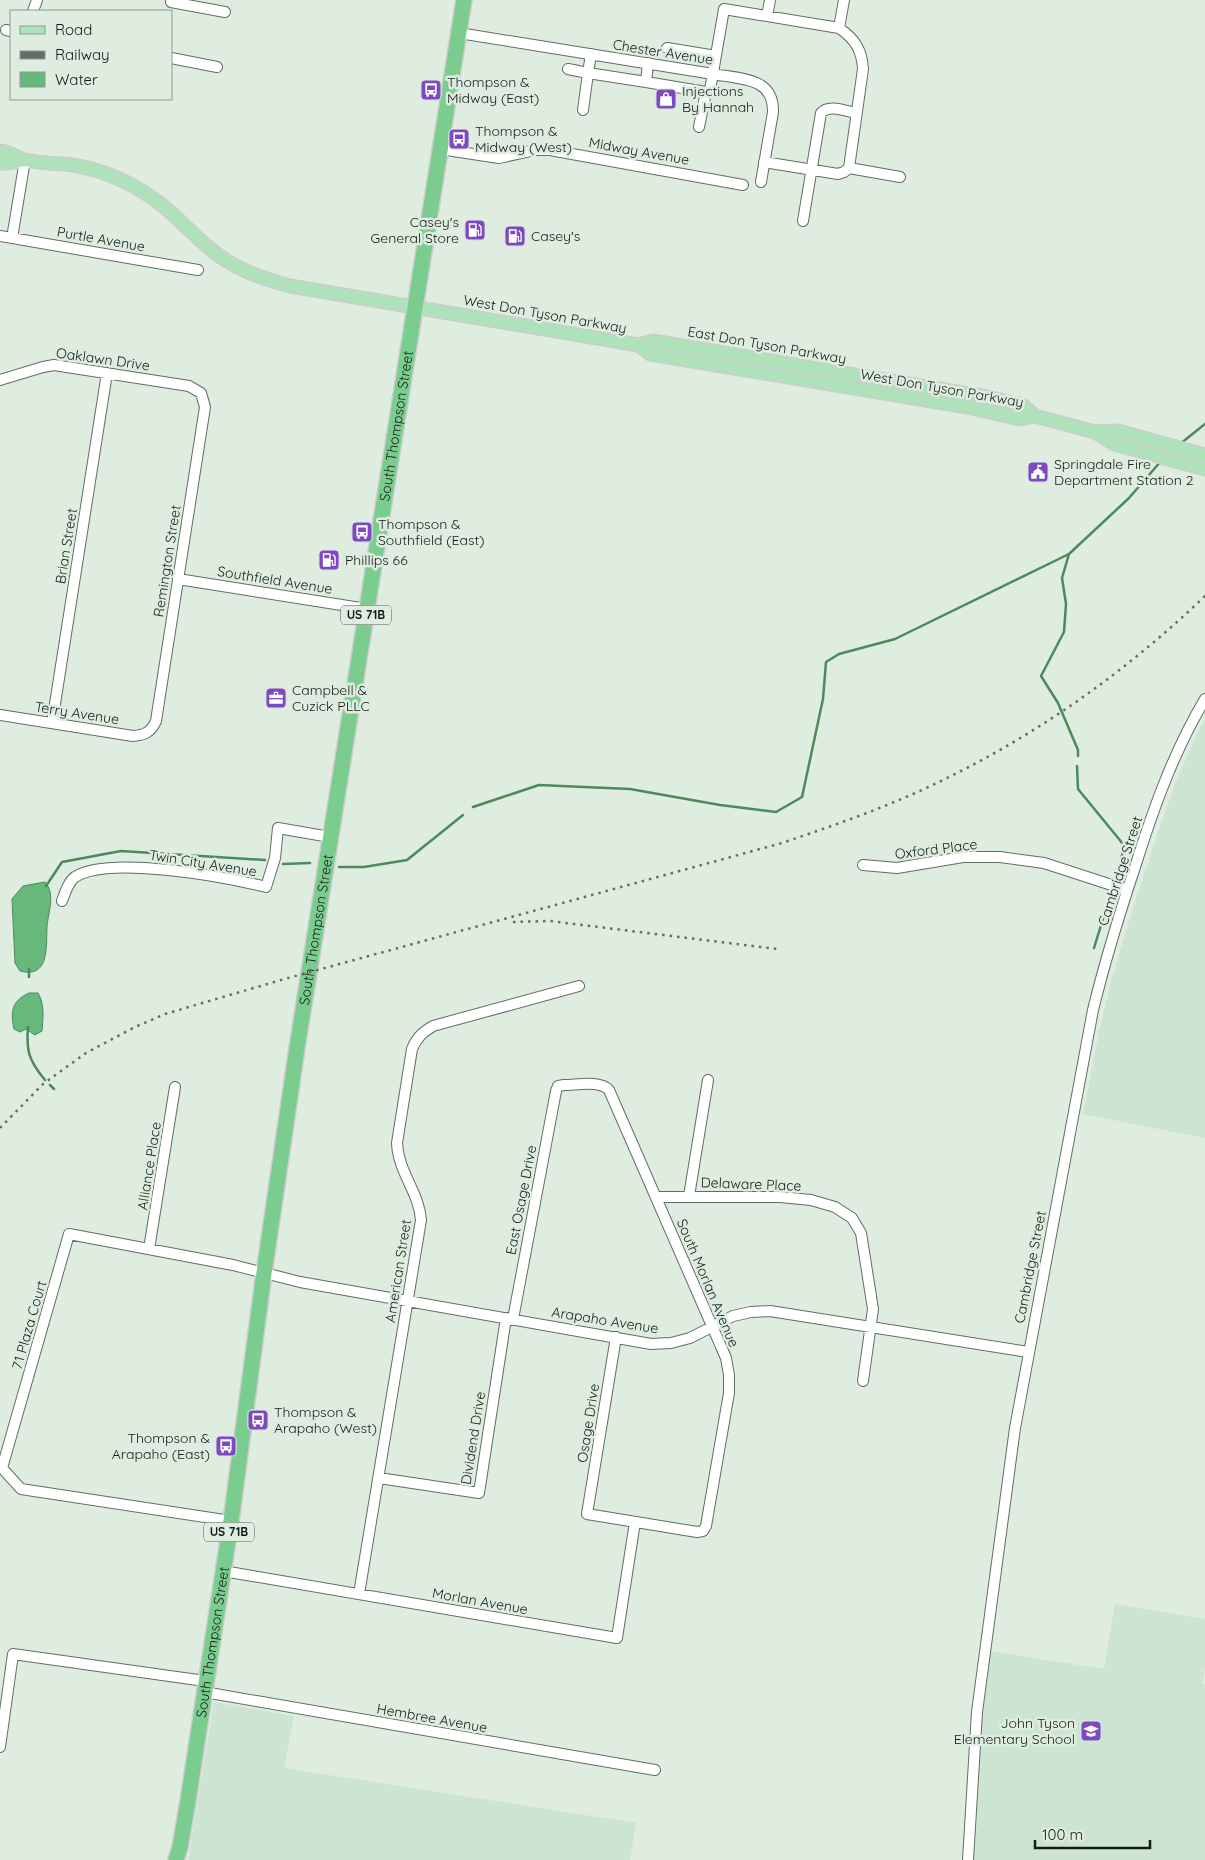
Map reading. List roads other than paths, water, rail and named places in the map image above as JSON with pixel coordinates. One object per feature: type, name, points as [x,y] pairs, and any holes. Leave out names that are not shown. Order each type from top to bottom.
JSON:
[{"type":"highway","name":"South Thompson Street","points":[[176,1860],[190,1790],[231,1520],[295,1058],[464,0]]},
{"type":"main road","name":"West Don Tyson Parkway","points":[[0,151],[8,152],[25,160]]},
{"type":"main road","name":"West Don Tyson Parkway","points":[[0,162],[25,160],[79,166],[129,183],[156,200],[210,249],[234,266],[262,278],[290,286],[638,345],[650,354],[975,408],[1020,419],[1035,416],[1095,432],[1118,431],[1199,453]]},
{"type":"main road","points":[[1095,432],[1114,444],[1205,469]]},
{"type":"street","points":[[768,16],[770,0]]},
{"type":"street","points":[[839,28],[844,0]]},
{"type":"street","points":[[170,4],[225,12]]},
{"type":"street","points":[[699,127],[706,92],[710,90],[714,74],[725,4],[768,16],[839,28],[851,36],[858,46],[862,56],[863,69],[849,168],[838,174],[764,162]]},
{"type":"street","name":"Chester Avenue","points":[[459,33],[714,74],[761,84],[770,93],[773,102],[761,182]]},
{"type":"street","points":[[666,48],[716,56]]},
{"type":"street","points":[[583,110],[591,54]]},
{"type":"street","points":[[172,58],[217,67]]},
{"type":"street","points":[[646,82],[648,63]]},
{"type":"street","points":[[568,69],[706,92]]},
{"type":"street","points":[[803,221],[821,113],[831,108],[856,112]]},
{"type":"street","name":"Midway Avenue","points":[[440,149],[499,158],[535,150],[550,150],[743,185]]},
{"type":"street","points":[[12,238],[25,160]]},
{"type":"street","points":[[849,168],[900,177]]},
{"type":"street","name":"Purtle Avenue","points":[[0,236],[198,270]]},
{"type":"street","name":"Oaklawn Drive","points":[[0,380],[54,365],[189,386],[202,393]]},
{"type":"street","name":"Brian Street","points":[[52,723],[107,373]]},
{"type":"street","name":"Remington Street","points":[[148,732],[156,721],[205,407],[202,393]]},
{"type":"street","name":"Southfield Avenue","points":[[178,579],[367,609]]},
{"type":"street","name":"Cambridge Street","points":[[968,1860],[977,1712],[1014,1428],[1092,1010],[1127,890],[1164,783],[1186,733],[1205,699]]},
{"type":"street","name":"Terry Avenue","points":[[0,715],[133,736],[142,736],[148,732]]},
{"type":"street","name":"Twin City Avenue","points":[[62,901],[67,887],[73,879],[82,873],[104,870],[154,868],[212,876],[266,887],[275,858],[278,828],[330,837]]},
{"type":"street","name":"Oxford Place","points":[[863,866],[897,868],[963,857],[1006,857],[1044,863],[1127,890]]},
{"type":"street","name":"American Street","points":[[359,1594],[421,1220],[420,1208],[401,1167],[397,1143],[412,1049],[416,1039],[433,1026],[579,986]]},
{"type":"street","points":[[689,1196],[708,1080]]},
{"type":"street","name":"East Osage Drive","points":[[509,1318],[558,1086],[605,1085]]},
{"type":"street","name":"South Morlan Avenue","points":[[605,1085],[609,1090],[726,1358],[729,1375],[729,1393],[706,1526],[703,1531],[697,1532],[635,1522]]},
{"type":"street","name":"Alliance Place","points":[[149,1249],[175,1087]]},
{"type":"street","name":"Delaware Place","points":[[656,1197],[780,1197],[811,1200],[836,1207],[852,1218],[861,1233],[873,1309],[863,1381]]},
{"type":"street","name":"71 Plaza Court","points":[[231,1520],[21,1489],[2,1468],[69,1234],[264,1273]]},
{"type":"street","name":"Arapaho Avenue","points":[[264,1273],[300,1282],[407,1302],[509,1318],[651,1344],[690,1338],[733,1316],[770,1310],[1028,1352]]},
{"type":"street","name":"Dividend Drive","points":[[379,1478],[479,1493],[509,1318]]},
{"type":"street","name":"Osage Drive","points":[[616,1337],[587,1514],[635,1522]]},
{"type":"street","name":"Morlan Avenue","points":[[223,1571],[617,1638],[635,1522]]},
{"type":"street","name":"Hembree Avenue","points":[[0,1747],[13,1654],[205,1687],[655,1770]]},
{"type":"water","points":[[45,882],[51,898],[44,959],[37,970],[30,972],[20,971],[15,963],[12,899],[23,886]]},
{"type":"water","points":[[29,993],[38,993],[43,1007],[42,1031],[35,1035],[26,1029],[20,1032],[14,1029],[12,1017],[16,1003]]},
{"type":"waterway","points":[[1180,444],[1205,424]]},
{"type":"waterway","points":[[473,807],[539,785],[630,789],[720,805],[776,812],[802,797],[823,699],[826,662],[839,654],[895,639],[1069,554],[1129,498],[1161,461]]},
{"type":"waterway","points":[[1069,554],[1062,578],[1066,604],[1064,632],[1041,676],[1058,703],[1078,750],[1078,756]]},
{"type":"waterway","points":[[1077,766],[1078,789],[1123,844],[1124,848],[1116,877]]},
{"type":"waterway","points":[[339,867],[364,867],[407,860],[463,815]]},
{"type":"waterway","points":[[46,886],[62,862],[121,851],[265,860]]},
{"type":"waterway","points":[[283,864],[310,863]]},
{"type":"waterway","points":[[1094,948],[1111,893]]},
{"type":"waterway","points":[[29,969],[29,977]]},
{"type":"waterway","points":[[28,1027],[28,1049],[35,1067],[45,1080]]},
{"type":"waterway","points":[[50,1085],[54,1089]]},
{"type":"railway","points":[[0,1128],[43,1084],[86,1053],[135,1027],[165,1014],[281,980],[782,843],[885,806],[981,761],[1049,720],[1114,674],[1176,623],[1205,596]]},
{"type":"railway","points":[[513,922],[550,921],[777,949]]},
{"type":"place","name":"Thompson & Midway (East)","points":[[431,90]]},
{"type":"place","name":"Injections By Hannah","points":[[666,99]]},
{"type":"place","name":"Thompson & Midway (West)","points":[[459,139]]},
{"type":"place","name":"Casey's General Store","points":[[475,230]]},
{"type":"place","name":"Casey's","points":[[515,236]]},
{"type":"place","name":"Springdale Fire Department Station 2","points":[[1038,472]]},
{"type":"place","name":"Thompson & Southfield (East)","points":[[362,532]]},
{"type":"place","name":"Phillips 66","points":[[329,560]]},
{"type":"place","name":"Campbell & Cuzick PLLC","points":[[276,698]]},
{"type":"place","name":"Thompson & Arapaho (West)","points":[[258,1420]]},
{"type":"place","name":"Thompson & Arapaho (East)","points":[[226,1446]]},
{"type":"place","name":"John Tyson Elementary School","points":[[1091,1731]]}]
